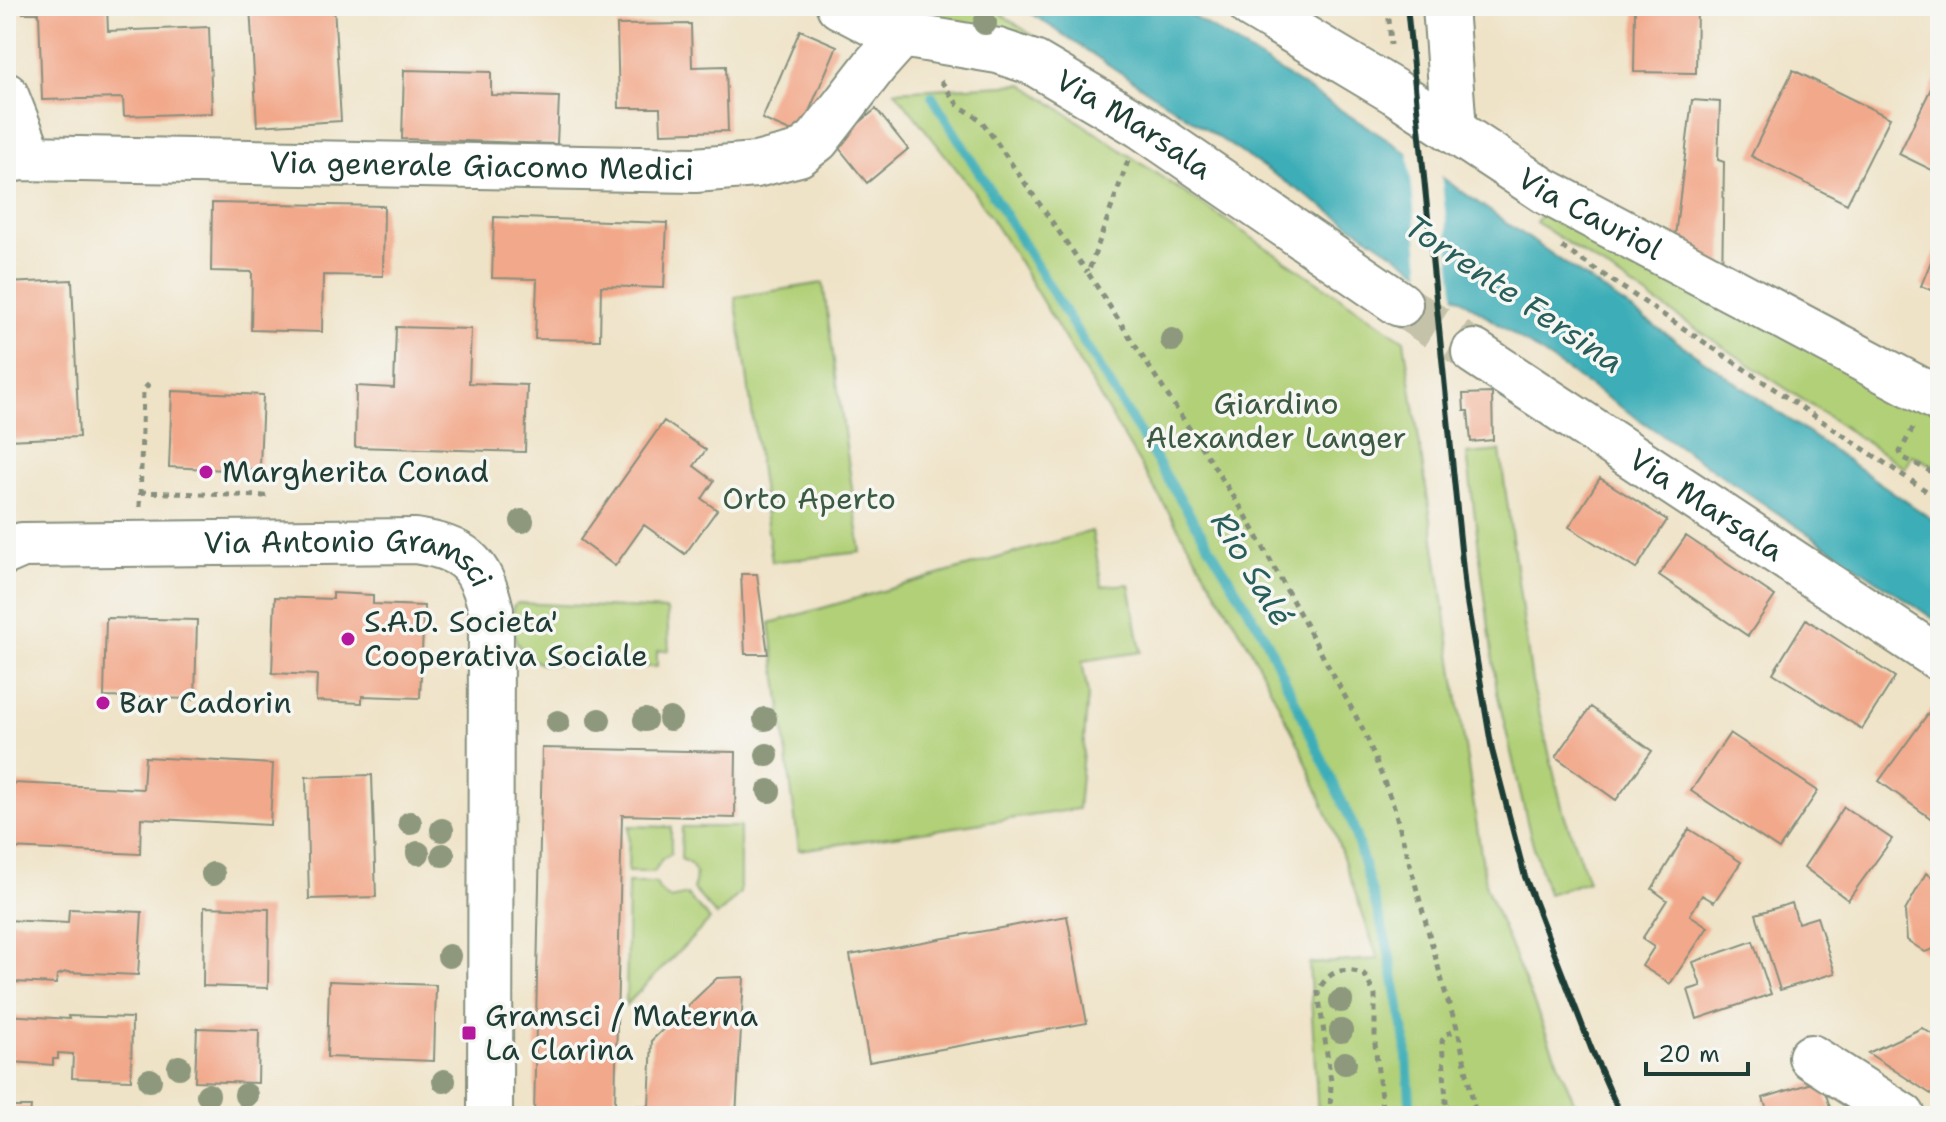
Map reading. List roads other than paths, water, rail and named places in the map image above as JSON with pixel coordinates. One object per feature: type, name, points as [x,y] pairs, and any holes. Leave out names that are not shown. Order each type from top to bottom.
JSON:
[{"type":"street","name":"Via Marsala","points":[[839,6],[902,35],[998,51],[1034,63],[1141,126],[1400,304]]},
{"type":"street","name":"Via Cauriol","points":[[1251,6],[1454,130],[1545,191],[1940,400]]},
{"type":"street","points":[[1445,6],[1454,130]]},
{"type":"street","name":"Via generale Giacomo Medici","points":[[18,159],[695,170],[756,165],[799,154],[817,140],[902,35]]},
{"type":"street","points":[[6,95],[18,159]]},
{"type":"street","name":"Via Marsala","points":[[1474,352],[1940,659]]},
{"type":"street","name":"Via Antonio Gramsci","points":[[6,552],[22,545],[415,541],[458,552],[476,567],[486,587],[492,639],[490,1116]]},
{"type":"street","points":[[1811,1057],[1903,1116]]},
{"type":"water","name":"Torrente Fersina","points":[[1020,6],[1177,6],[1391,142],[1940,525],[1940,623],[1405,261]]},
{"type":"waterway","name":"Rio Salé","points":[[932,96],[1264,635],[1352,823],[1388,948],[1406,1043],[1411,1116]]},
{"type":"tunnel","points":[[1400,304],[1474,352]]},
{"type":"railway","points":[[1407,6],[1465,590],[1492,750],[1525,877],[1591,1048],[1621,1116]]},
{"type":"place","name":"Margherita Conad","points":[[206,472]]},
{"type":"place","name":"S.A.D. Societa' Cooperativa Sociale","points":[[348,639]]},
{"type":"place","name":"Bar Cadorin","points":[[103,703]]},
{"type":"place","name":"Gramsci / Materna La Clarina","points":[[469,1033]]},
{"type":"park label","name":"Giardino Alexander Langer","points":[[1276,421]]},
{"type":"park label","name":"Orto Aperto","points":[[809,499]]}]
